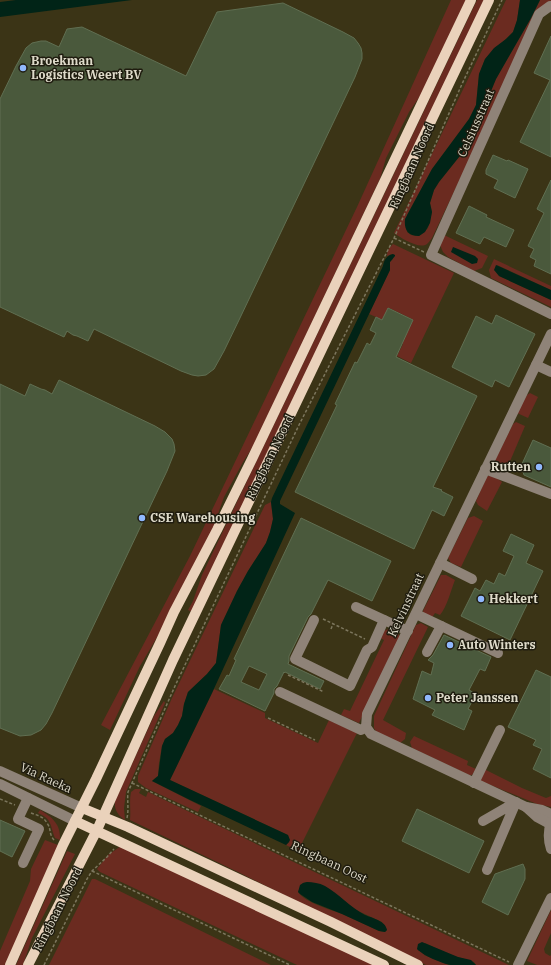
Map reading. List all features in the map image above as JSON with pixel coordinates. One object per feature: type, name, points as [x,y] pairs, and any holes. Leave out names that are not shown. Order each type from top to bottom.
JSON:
[{"type":"main road","name":"Ringbaan Noord","points":[[10,965],[63,845],[76,821],[168,624],[252,459],[471,0]]},
{"type":"main road","name":"Ringbaan Noord","points":[[28,965],[97,830],[173,660],[488,0]]},
{"type":"main road","points":[[82,808],[124,825],[331,922],[418,965]]},
{"type":"main road","points":[[76,821],[384,965]]},
{"type":"street","name":"Celsiusstraat","points":[[431,255],[540,14],[551,6]]},
{"type":"street","points":[[431,255],[551,314]]},
{"type":"street","name":"Kelvinstraat","points":[[366,727],[367,714],[551,334]]},
{"type":"street","points":[[536,365],[551,372]]},
{"type":"street","points":[[486,469],[551,494]]},
{"type":"street","points":[[440,563],[472,579]]},
{"type":"street","points":[[356,607],[408,631]]},
{"type":"street","points":[[416,614],[498,653]]},
{"type":"street","points":[[314,620],[295,659],[350,686],[367,650],[372,647],[384,620]]},
{"type":"street","points":[[427,652],[441,626]]},
{"type":"street","points":[[280,692],[361,730],[366,727],[371,734],[516,802],[526,807],[538,817],[551,820],[548,834],[551,850]]},
{"type":"street","points":[[474,783],[500,730]]},
{"type":"street","name":"Via Raeka","points":[[0,771],[82,808]]},
{"type":"street","name":"Via Raeka","points":[[0,784],[76,821]]},
{"type":"street","points":[[23,863],[39,829],[18,819],[28,798]]},
{"type":"street","points":[[483,820],[516,802]]},
{"type":"street","points":[[487,870],[516,802]]},
{"type":"street","points":[[513,963],[551,898]]},
{"type":"path","name":"Ringbaan Noord","points":[[124,825],[128,814],[128,792],[175,686],[296,433],[394,238],[462,84],[502,0]]},
{"type":"path","points":[[394,238],[431,255]]},
{"type":"path","points":[[314,620],[316,615],[374,643]]},
{"type":"path","points":[[331,629],[333,624]]},
{"type":"path","points":[[288,675],[324,692]]},
{"type":"path","points":[[268,718],[315,740]]},
{"type":"path","name":"Ringbaan Oost","points":[[132,783],[513,963]]},
{"type":"path","points":[[0,799],[42,818],[48,824],[51,836],[54,840],[63,845]]},
{"type":"path","name":"Ringbaan Noord","points":[[44,965],[86,878],[111,852],[118,840]]},
{"type":"path","points":[[92,871],[290,965]]},
{"type":"shaded area","points":[[16,0],[132,0],[0,17],[0,2]]},
{"type":"shaded area","points":[[451,0],[466,0],[423,92],[409,112],[386,158],[380,179],[254,445],[224,497],[213,528],[159,634],[140,666],[110,730],[101,725],[190,556],[357,207]]},
{"type":"shaded area","points":[[477,0],[484,0],[192,612],[188,610],[193,601],[202,575]]},
{"type":"shaded area","points":[[506,0],[520,0],[517,21],[513,32],[485,59],[479,74],[476,105],[469,119],[432,169],[407,215],[407,232],[411,235],[419,236],[428,228],[432,212],[430,203],[434,190],[471,139],[496,79],[540,0],[551,0],[551,2],[539,13],[432,238],[425,245],[416,245],[394,233]]},
{"type":"shaded area","points":[[520,0],[540,0],[496,79],[471,139],[434,190],[430,203],[432,212],[430,223],[425,232],[419,236],[412,235],[406,229],[405,219],[432,169],[469,119],[476,105],[479,74],[485,59],[494,48],[513,32],[517,20]]},
{"type":"shaded area","points":[[444,235],[488,256],[482,268],[474,271],[448,257],[443,252],[440,245]]},
{"type":"shaded area","points":[[393,244],[454,273],[411,363],[397,356],[403,344],[395,340],[407,332],[412,319],[389,308],[383,320],[369,314],[390,270],[390,262],[393,259],[393,254],[387,256],[387,254],[388,249]]},
{"type":"shaded area","points":[[453,247],[475,256],[478,259],[477,263],[472,264],[451,252]]},
{"type":"shaded area","points":[[393,254],[395,256],[390,262],[390,270],[280,501],[280,504],[295,513],[170,780],[288,835],[290,840],[286,845],[152,781],[158,776],[162,746],[165,739],[173,733],[178,725],[182,716],[188,692],[216,663],[221,625],[237,591],[266,543],[270,532],[273,519],[272,498],[385,260],[389,255]]},
{"type":"shaded area","points":[[494,259],[551,286],[551,290],[497,265],[499,276],[551,300],[551,307],[491,278],[489,270]]},
{"type":"shaded area","points":[[496,265],[551,290],[551,300],[499,276],[494,270]]},
{"type":"shaded area","points":[[530,393],[538,397],[528,418],[517,413],[527,395]]},
{"type":"shaded area","points":[[516,422],[525,426],[505,473],[497,469],[494,462],[513,424]]},
{"type":"shaded area","points":[[487,476],[494,476],[502,482],[487,511],[478,505],[476,501]]},
{"type":"shaded area","points":[[271,502],[273,519],[270,532],[266,543],[237,591],[221,625],[216,663],[188,692],[182,716],[178,725],[173,733],[165,739],[162,746],[158,776],[152,781],[201,806],[198,812],[146,788],[138,782],[138,776],[172,698],[265,505]]},
{"type":"shaded area","points":[[474,516],[483,521],[461,567],[451,563],[448,558],[468,518]]},
{"type":"shaded area","points":[[441,575],[446,575],[455,580],[447,603],[440,615],[435,613],[431,619],[424,617],[423,611]]},
{"type":"shaded area","points":[[421,623],[428,627],[383,720],[406,733],[405,739],[400,743],[377,733],[374,728],[374,716],[416,625]]},
{"type":"shaded area","points":[[389,629],[397,632],[400,637],[359,723],[341,715],[344,709],[350,711],[384,640],[378,637],[383,631]]},
{"type":"shaded area","points":[[214,689],[265,713],[265,718],[318,743],[329,720],[357,733],[298,851],[286,845],[289,842],[288,835],[170,780]]},
{"type":"shaded area","points":[[164,701],[165,703],[126,792],[124,808],[125,820],[117,812],[115,801],[154,716]]},
{"type":"shaded area","points":[[414,736],[468,761],[467,765],[476,769],[472,775],[469,775],[412,748],[410,742]]},
{"type":"shaded area","points":[[484,769],[546,798],[551,796],[551,807],[537,804],[481,781],[480,776]]},
{"type":"shaded area","points":[[135,789],[141,789],[139,793],[146,797],[148,792],[509,965],[476,965],[474,962],[451,955],[425,943],[424,955],[449,965],[426,965],[130,820],[131,792]],"holes":[[[307,882],[324,886],[356,910],[382,922],[387,930],[385,932],[379,931],[318,905],[306,899],[298,892],[303,883]]]},
{"type":"shaded area","points":[[40,810],[48,815],[57,825],[60,840],[55,838],[48,820],[43,815],[38,813]]},
{"type":"shaded area","points":[[45,840],[58,845],[6,965],[0,965],[0,951],[30,881],[31,869]]},
{"type":"shaded area","points":[[121,846],[374,965],[297,965],[100,872],[97,869],[108,855]]},
{"type":"shaded area","points":[[67,851],[75,854],[32,938],[23,965],[16,965]]},
{"type":"shaded area","points":[[92,879],[95,879],[271,965],[49,965]]},
{"type":"shaded area","points":[[307,882],[325,886],[360,912],[384,924],[387,930],[385,932],[379,931],[312,902],[298,892],[300,885]]},
{"type":"shaded area","points":[[551,910],[551,933],[544,949],[545,953],[550,956],[551,955],[551,965],[537,965],[527,961]]},
{"type":"shaded area","points":[[422,942],[458,957],[471,960],[476,965],[451,965],[438,961],[423,954],[417,949],[418,944]]},
{"type":"building","points":[[283,3],[354,38],[361,48],[362,59],[355,77],[239,320],[214,369],[206,375],[192,375],[94,329],[88,341],[67,331],[64,337],[0,307],[0,99],[26,48],[32,43],[41,41],[46,41],[59,47],[67,29],[82,27],[186,76],[217,12]]},
{"type":"building","points":[[551,36],[551,157],[520,142],[550,80],[534,73]]},
{"type":"building","points":[[493,155],[528,169],[515,198],[494,188],[498,180],[486,174],[486,170]]},
{"type":"building","points":[[551,180],[551,274],[534,266],[536,260],[530,257],[534,249],[528,246],[544,213],[537,209]]},
{"type":"building","points":[[469,206],[487,215],[486,217],[514,230],[506,247],[484,237],[480,244],[456,233]]},
{"type":"building","points":[[388,308],[413,320],[396,357],[477,396],[433,487],[442,490],[441,491],[453,497],[444,516],[432,510],[414,549],[295,492],[337,405],[335,404],[355,362],[357,363],[367,343],[370,345],[376,333],[370,330],[376,317],[382,320]]},
{"type":"building","points":[[496,315],[535,334],[509,387],[495,380],[492,387],[452,367],[476,316],[492,324]]},
{"type":"building","points":[[59,380],[165,432],[172,439],[175,451],[167,471],[52,713],[41,730],[31,735],[20,736],[0,728],[0,384],[25,396],[30,384],[52,394]]},
{"type":"building","points":[[533,440],[551,448],[551,487],[524,475],[521,466]]},
{"type":"building","points":[[301,518],[391,561],[372,601],[328,580],[289,656],[288,664],[324,681],[320,689],[284,672],[274,689],[274,693],[265,711],[219,689],[227,675],[229,676],[236,660],[234,659]],"holes":[[[249,666],[267,674],[259,690],[241,682]]]},
{"type":"building","points":[[511,534],[534,545],[526,563],[543,571],[510,640],[461,616],[475,588],[480,591],[486,580],[494,584],[499,573],[505,576],[514,556],[503,551]]},
{"type":"building","points":[[444,635],[491,657],[485,671],[480,669],[469,690],[476,694],[468,709],[472,711],[464,730],[432,715],[435,710],[413,699],[422,671],[431,675],[434,663],[428,660],[433,655]]},
{"type":"building","points":[[536,670],[551,677],[551,778],[533,769],[542,749],[533,745],[536,740],[508,727]]},
{"type":"building","points":[[417,809],[484,841],[469,873],[402,841]]},
{"type":"building","points":[[0,820],[25,831],[12,857],[0,851]]},
{"type":"building","points":[[523,864],[525,869],[525,879],[508,915],[482,902],[495,874]]},
{"type":"place","name":"Broekman Logistics Weert BV","points":[[23,68]]},
{"type":"place","name":"Rutten","points":[[539,467]]},
{"type":"place","name":"CSE Warehousing","points":[[142,518]]},
{"type":"place","name":"Hekkert","points":[[481,599]]},
{"type":"place","name":"Auto Winters","points":[[450,645]]},
{"type":"place","name":"Peter Janssen","points":[[428,698]]}]
